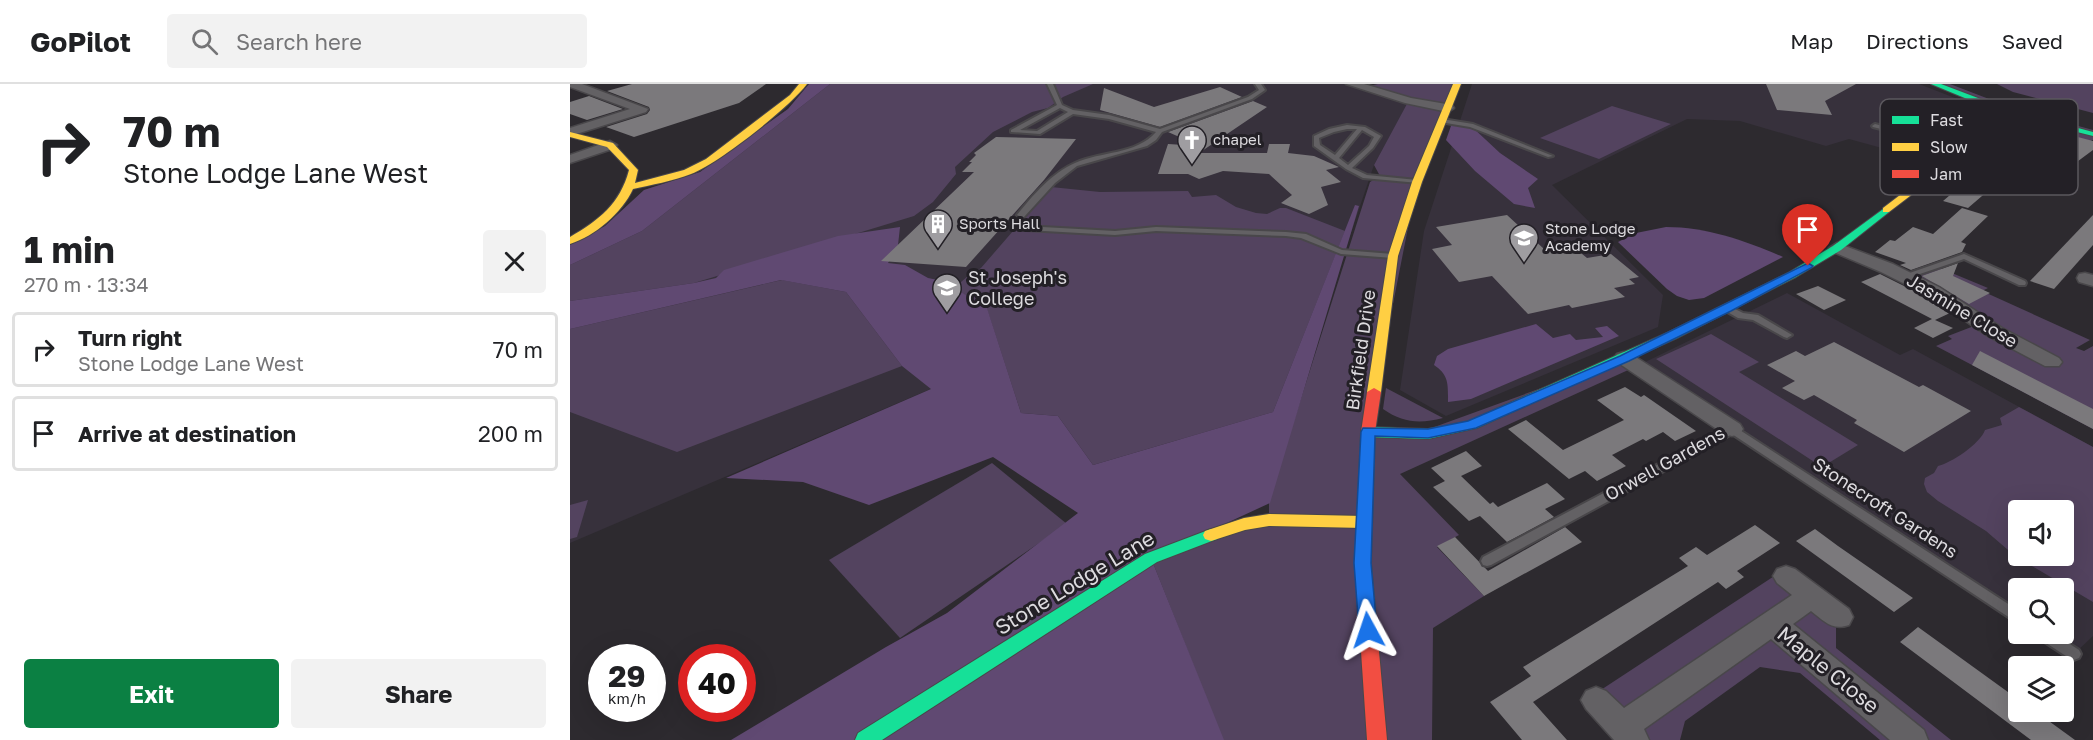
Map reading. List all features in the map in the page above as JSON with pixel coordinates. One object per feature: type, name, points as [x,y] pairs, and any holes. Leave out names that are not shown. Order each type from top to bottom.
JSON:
[{"type":"street","points":[[570,133],[642,109],[571,84]]},
{"type":"street","points":[[633,186],[687,172],[709,161],[794,97],[803,84]]},
{"type":"street","points":[[1352,84],[1415,103],[1445,115]]},
{"type":"street","name":"Birkfield Drive","points":[[1377,740],[1363,563],[1368,432],[1393,256],[1417,182],[1457,84]]},
{"type":"street","points":[[1935,84],[1976,99]]},
{"type":"street","points":[[2078,130],[2093,134]]},
{"type":"street","points":[[570,133],[610,146],[634,170],[633,186],[626,200],[599,225],[570,242]]},
{"type":"street","points":[[570,159],[610,146]]},
{"type":"street","points":[[1368,432],[1428,434],[1460,429],[1624,358],[1727,309],[1837,248],[1907,195]]},
{"type":"street","name":"Jasmine Close","points":[[1837,248],[1905,276],[1946,298],[1999,334],[2052,362]]},
{"type":"street","name":"Orwell Gardens","points":[[1624,358],[1732,429]]},
{"type":"street","name":"Stone Lodge Lane","points":[[865,740],[1163,552],[1244,524],[1364,522]]},
{"type":"street","points":[[1786,576],[1839,617]]},
{"type":"street","name":"Maple Close","points":[[1628,734],[1772,623],[1812,596]]},
{"type":"street","name":"Maple Close","points":[[1772,623],[1913,740]]},
{"type":"street","points":[[1596,700],[1628,734]]},
{"type":"lane","points":[[1050,84],[1060,106],[1072,112],[1109,117],[1160,131]]},
{"type":"lane","points":[[1021,215],[1051,182],[1072,167],[1145,144],[1160,131],[1250,98],[1262,90],[1258,84]]},
{"type":"lane","points":[[1060,106],[1013,131],[1038,133],[1072,112]]},
{"type":"lane","points":[[1445,115],[1550,156]]},
{"type":"lane","points":[[1875,126],[1880,127]]},
{"type":"lane","points":[[1348,168],[1371,147],[1378,136],[1369,130],[1334,128],[1316,137],[1317,146],[1348,168],[1365,177],[1417,182]]},
{"type":"lane","points":[[1335,159],[1361,129]]},
{"type":"lane","points":[[1027,228],[1115,233],[1156,229],[1286,234],[1303,237],[1341,252],[1393,256]]},
{"type":"lane","points":[[1905,276],[1964,256],[2022,283]]},
{"type":"lane","points":[[1727,309],[1741,316],[1755,317],[1787,334]]},
{"type":"lane","name":"Orwell Gardens","points":[[1487,561],[1732,429]]},
{"type":"lane","name":"Stonecroft Gardens","points":[[1732,429],[2008,611]]},
{"type":"lane","points":[[2059,644],[2074,654]]},
{"type":"shaded area","name":"St Joseph's College","points":[[809,84],[1350,84],[1409,101],[1374,165],[1273,462],[947,382],[570,543],[570,245],[605,226],[644,190],[700,172],[788,109]]},
{"type":"shaded area","points":[[809,84],[830,84],[642,231],[570,265],[570,245],[605,226],[644,190],[700,172],[788,109]]},
{"type":"shaded area","points":[[830,84],[1093,84],[1063,97],[1048,108],[1032,112],[993,132],[955,167],[956,174],[933,202],[914,216],[694,283],[570,301],[570,265],[642,231]]},
{"type":"shaded area","points":[[1378,84],[1457,84],[1417,182],[1368,431],[1415,434],[1624,358],[1637,366],[1400,474],[1459,535],[1437,547],[1484,596],[1433,628],[1432,740],[1223,740],[1151,558],[1269,520],[1269,499],[1370,182],[1380,176],[1374,165],[1408,102],[1361,88]]},
{"type":"shaded area","name":"Stone Lodge Academy","points":[[1472,84],[1919,84],[1958,99],[1880,99],[1880,147],[1849,139],[1826,146],[1740,121],[1687,119],[1552,185],[1663,295],[1658,327],[1446,416],[1400,390],[1424,231]]},
{"type":"shaded area","points":[[1936,84],[1950,84],[1989,99],[1969,99]]},
{"type":"shaded area","points":[[1997,84],[2093,84],[2093,113],[2078,109],[2078,99],[2040,99],[2013,92]]},
{"type":"shaded area","points":[[1612,106],[1671,124],[1599,159],[1540,138]]},
{"type":"shaded area","points":[[1452,123],[1471,126],[1500,153],[1538,179],[1528,188],[1535,208],[1514,204],[1475,171],[1446,140]]},
{"type":"shaded area","points":[[2078,126],[2093,130],[2093,140],[2091,140],[2093,142],[2078,138]]},
{"type":"shaded area","points":[[1051,187],[1100,192],[1188,191],[1192,197],[1216,195],[1236,207],[1256,213],[1267,214],[1280,208],[1286,208],[1345,231],[1273,412],[1093,465],[1058,416],[1021,413],[987,309],[954,288],[981,268]]},
{"type":"shaded area","points":[[1355,205],[1359,206],[1270,503],[1151,558],[1224,740],[731,740],[947,613],[1078,513],[993,457],[869,505],[803,482],[726,478],[931,389],[902,366],[846,292],[781,280],[570,329],[570,301],[694,283],[716,278],[724,270],[838,236],[900,227],[898,245],[888,263],[905,265],[928,278],[943,281],[987,308],[1021,413],[1058,416],[1093,465],[1273,412]]},
{"type":"shaded area","points":[[1666,227],[1711,232],[1783,257],[1704,298],[1689,300],[1667,289],[1618,242],[1636,233]]},
{"type":"shaded area","points":[[1935,266],[1988,288],[1982,291],[2090,340],[2076,348],[2084,351],[2093,346],[2093,429],[1936,346],[1952,339],[1948,336],[1974,326],[1905,276]]},
{"type":"shaded area","points":[[782,280],[846,292],[902,366],[677,452],[570,412],[570,329]]},
{"type":"shaded area","points":[[1787,293],[1900,355],[1913,349],[2093,447],[2093,636],[2074,654],[2059,644],[2074,644],[2074,578],[2008,578],[2008,611],[1637,366]]},
{"type":"shaded area","points":[[1536,324],[1553,338],[1570,334],[1576,340],[1603,337],[1595,328],[1607,326],[1619,336],[1471,399],[1448,402],[1447,380],[1443,372],[1434,365],[1437,356],[1448,349]]},
{"type":"shaded area","points":[[1711,334],[1759,362],[1739,372],[1858,445],[1822,467],[1656,359]]},
{"type":"shaded area","points":[[1386,388],[1443,418],[1412,421],[1390,414],[1383,409]]},
{"type":"shaded area","points":[[2019,407],[2093,447],[2093,602],[2074,591],[2074,578],[2052,578],[2032,566],[2074,566],[2074,500],[2008,500],[2008,550],[1986,531],[1927,492],[1924,484],[1925,478],[1934,473],[1938,466],[1971,447],[1985,430],[2002,425],[2000,418]]},
{"type":"shaded area","points":[[992,463],[1067,524],[900,638],[829,560]]},
{"type":"shaded area","points":[[588,500],[577,537],[570,539],[570,505]]},
{"type":"shaded area","points":[[1788,567],[1851,614],[1836,626],[1836,648],[1951,740],[1880,740],[1800,673],[1760,667],[1685,721],[1680,740],[1615,740],[1581,703]]},
{"type":"building","points":[[632,84],[766,84],[739,103],[634,137],[606,127],[647,114],[650,110],[649,107],[607,91]]},
{"type":"building","points":[[1766,84],[1856,84],[1825,101],[1832,115],[1777,110]]},
{"type":"building","points":[[1220,87],[1242,97],[1160,127],[1100,110],[1104,88],[1154,107]]},
{"type":"building","points":[[589,96],[623,109],[587,120],[570,114],[570,102]]},
{"type":"building","points":[[1253,101],[1267,107],[1199,153],[1267,153],[1269,144],[1290,144],[1288,153],[1314,156],[1339,167],[1326,170],[1341,182],[1321,187],[1328,205],[1309,214],[1281,203],[1292,195],[1269,174],[1223,171],[1199,179],[1188,174],[1158,174],[1168,144],[1200,146],[1168,132]]},
{"type":"building","points":[[996,137],[1076,139],[1044,180],[966,267],[881,261],[974,172],[962,172],[972,162],[969,162],[976,155],[974,153]]},
{"type":"building","points":[[2078,137],[2093,141],[2093,150],[2078,161]]},
{"type":"building","points":[[1950,195],[1983,195],[1968,208],[1943,201]]},
{"type":"building","points":[[1962,208],[1988,216],[1961,242],[1966,244],[1962,252],[1911,270],[1900,265],[1906,263],[1875,252],[1890,240],[1895,241],[1913,227],[1933,234]]},
{"type":"building","points":[[1507,215],[1544,249],[1570,244],[1587,258],[1611,254],[1639,277],[1629,279],[1635,284],[1614,288],[1625,297],[1528,314],[1492,276],[1459,282],[1432,249],[1452,245],[1436,227]]},
{"type":"building","points":[[2093,215],[2093,245],[2054,289],[2030,281]]},
{"type":"building","points":[[1958,263],[1953,276],[1990,293],[1969,304],[1922,276]]},
{"type":"building","points":[[1880,274],[1926,297],[1950,313],[1935,320],[1953,328],[1933,338],[1914,328],[1932,319],[1861,282]]},
{"type":"building","points":[[1818,286],[1846,300],[1824,310],[1796,294]]},
{"type":"building","points":[[1834,342],[1919,387],[1923,385],[1971,411],[1904,452],[1854,423],[1857,420],[1814,395],[1804,400],[1782,388],[1795,381],[1767,365],[1796,351],[1805,356]]},
{"type":"building","points":[[1980,351],[2093,409],[2093,429],[1972,365]]},
{"type":"building","points":[[1625,387],[1641,397],[1644,395],[1696,431],[1675,441],[1663,432],[1646,441],[1643,439],[1612,455],[1626,466],[1597,481],[1585,471],[1569,479],[1508,429],[1526,420],[1563,450],[1624,420],[1597,400]]},
{"type":"building","points":[[1466,451],[1482,466],[1461,476],[1490,504],[1493,502],[1498,507],[1547,483],[1565,499],[1545,509],[1554,517],[1507,542],[1480,516],[1469,521],[1433,487],[1445,481],[1431,468]]},
{"type":"building","points":[[1755,525],[1780,543],[1737,571],[1744,577],[1726,589],[1718,582],[1533,702],[1567,740],[1522,740],[1490,702],[1531,676],[1523,667],[1688,566],[1679,558],[1696,547],[1707,555]]},
{"type":"building","points":[[1565,527],[1582,542],[1484,596],[1437,546],[1455,537],[1488,571]]},
{"type":"building","points":[[1815,529],[1913,598],[1894,612],[1796,541]]},
{"type":"building","points":[[1918,627],[2008,692],[2008,722],[2050,722],[2075,740],[2031,740],[1900,642]]},
{"type":"traffic: fast","points":[[1935,84],[1973,99]]},
{"type":"traffic: fast","points":[[2078,130],[2093,134]]},
{"type":"traffic: fast","points":[[1368,432],[1428,434],[1472,425],[1673,335],[1792,275],[1837,248],[1886,210]]},
{"type":"traffic: fast","points":[[865,740],[1151,558],[1211,535]]},
{"type":"traffic: slow","points":[[633,186],[687,172],[709,161],[793,97],[803,84]]},
{"type":"traffic: slow","points":[[1374,392],[1393,256],[1417,182],[1457,84]]},
{"type":"traffic: slow","points":[[570,134],[610,145],[634,170],[625,195],[611,213],[570,241]]},
{"type":"traffic: slow","points":[[1886,210],[1906,195]]},
{"type":"traffic: slow","points":[[1211,535],[1244,524],[1269,520],[1364,522]]},
{"type":"traffic: jam","points":[[1374,392],[1368,432],[1363,563],[1377,740]]},
{"type":"place","name":"chapel","points":[[1192,166]]},
{"type":"place","name":"Sports Hall","points":[[938,250]]},
{"type":"place","name":"Stone Lodge Academy","points":[[1524,264]]},
{"type":"place","name":"St Joseph's College","points":[[947,314]]},
{"type":"route","points":[[1368,630],[1363,563],[1368,432],[1428,434],[1451,431],[1483,421],[1727,309],[1808,266]]}]
